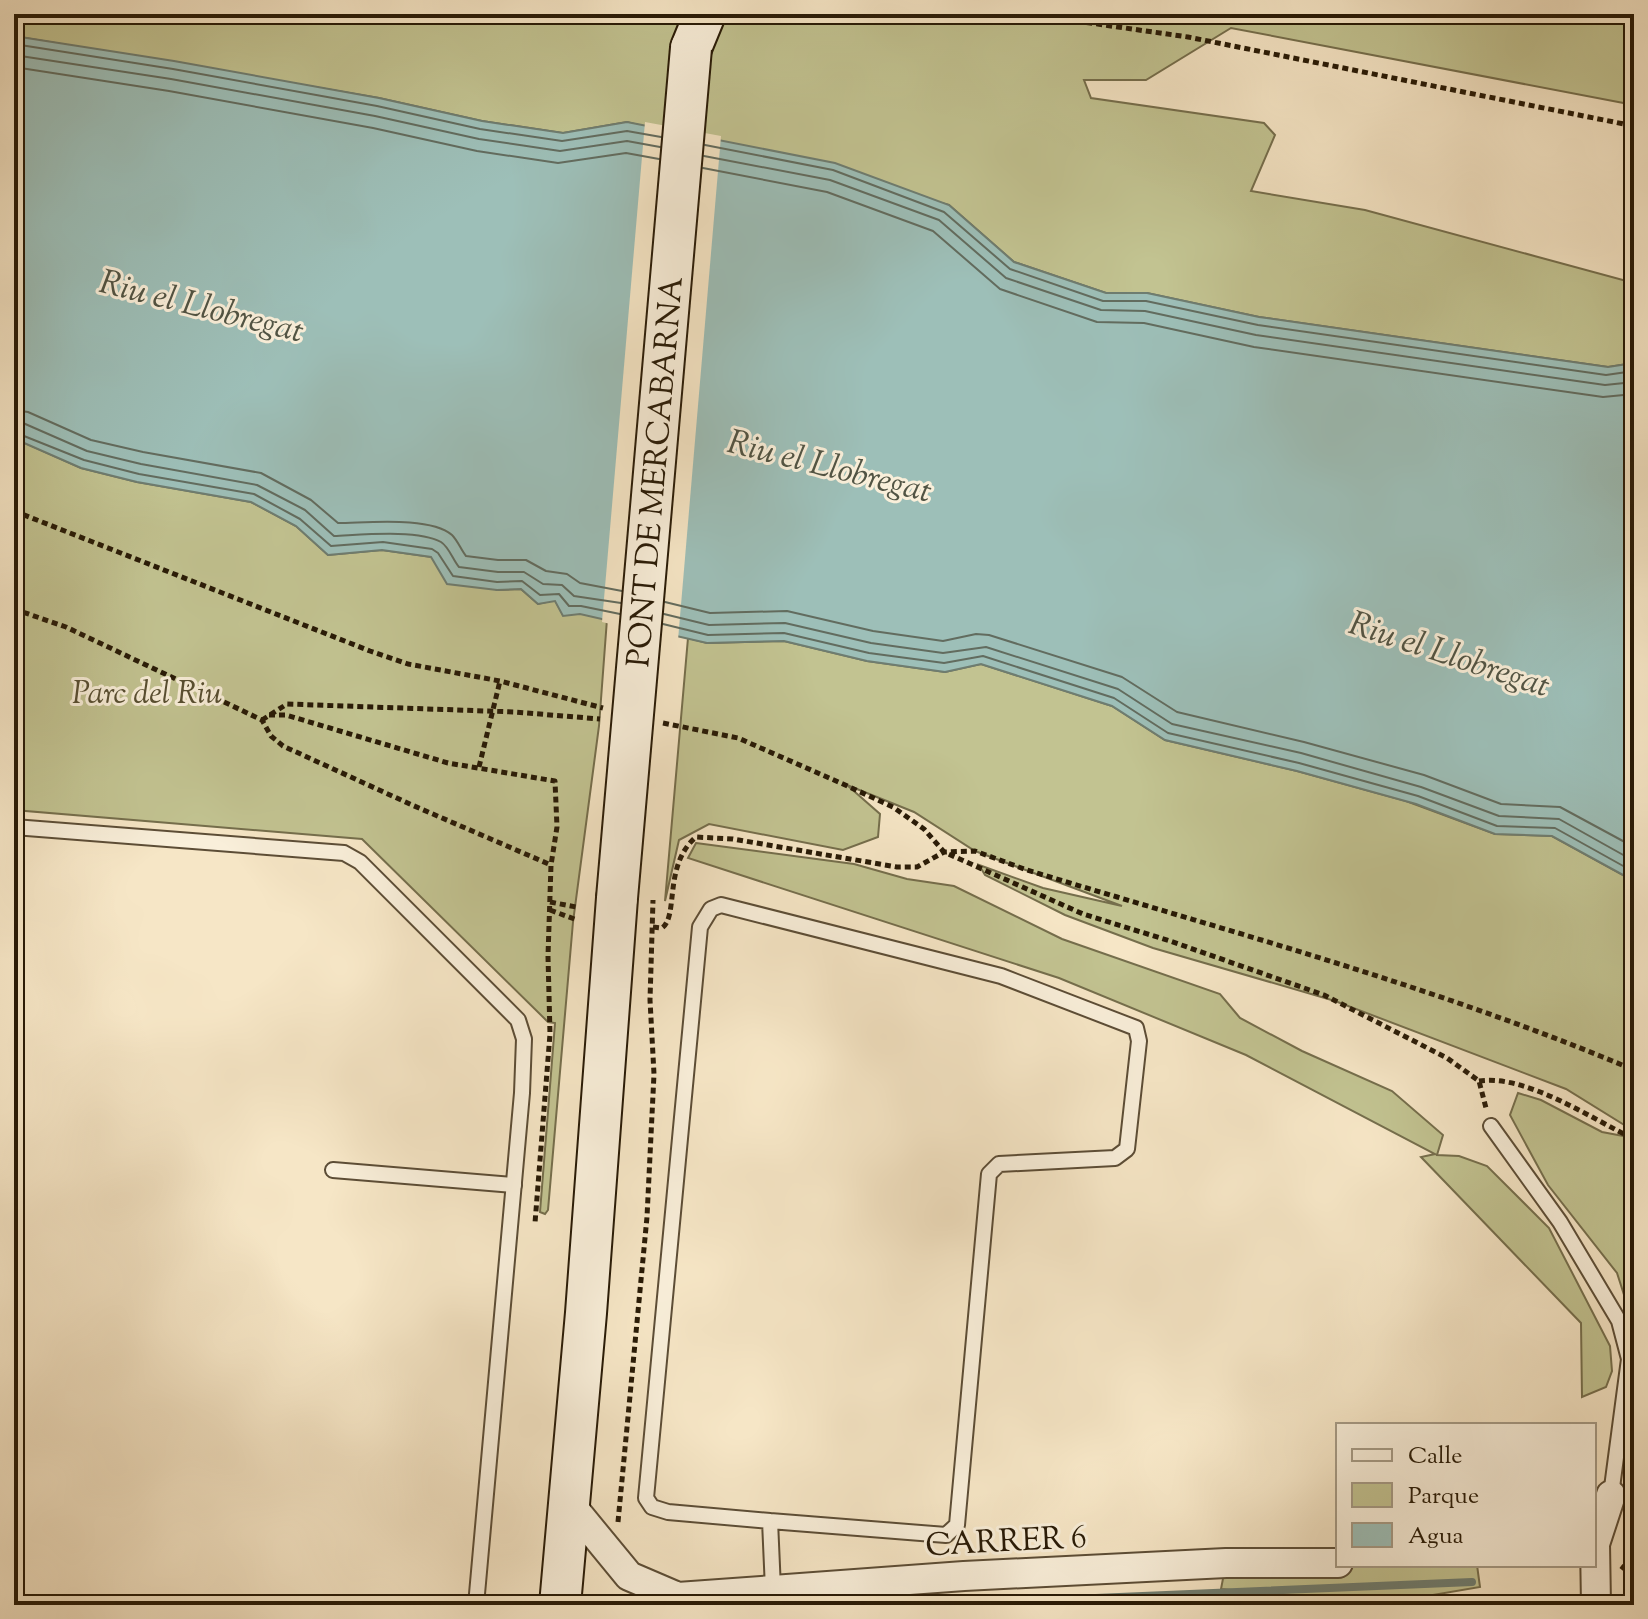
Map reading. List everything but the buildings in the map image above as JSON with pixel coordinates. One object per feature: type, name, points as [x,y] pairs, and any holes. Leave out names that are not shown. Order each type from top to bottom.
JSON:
[{"type":"main road","name":"PONT DE MERCABARNA","points":[[560,1605],[635,899],[692,22]]},
{"type":"street","points":[[1596,1538],[1611,1495]]},
{"type":"street","name":"CARRER 6","points":[[569,1503],[629,1576],[672,1601],[773,1589],[964,1576],[1195,1564],[1336,1563]]},
{"type":"street","points":[[1595,1567],[1596,1605]]},
{"type":"lane","points":[[14,827],[344,853],[360,862],[518,1020],[524,1039],[514,1185],[476,1605]]},
{"type":"lane","points":[[721,905],[1001,976],[1136,1028],[1139,1041],[1127,1149],[1115,1158],[999,1164],[989,1174],[957,1525],[946,1535],[770,1521],[668,1512],[652,1507],[646,1498],[700,927],[711,909],[721,905]]},
{"type":"lane","points":[[1491,1126],[1560,1222],[1619,1321],[1629,1359],[1611,1495]]},
{"type":"lane","points":[[333,1170],[514,1185]]},
{"type":"lane","points":[[770,1521],[773,1589]]},
{"type":"path","points":[[1027,14],[1188,37],[1634,126]]},
{"type":"path","points":[[14,511],[408,664],[500,681],[605,708]]},
{"type":"path","points":[[14,609],[66,627],[262,720],[271,736],[283,746],[551,865],[557,827],[555,781],[448,763],[286,715],[269,715]]},
{"type":"path","points":[[479,767],[500,681]]},
{"type":"path","points":[[262,720],[287,704],[492,711],[605,719]]},
{"type":"path","points":[[650,721],[738,738],[893,807],[924,829],[944,852],[1083,914],[1324,995],[1447,1058],[1479,1081],[1491,1126]]},
{"type":"path","points":[[653,927],[662,928],[669,921],[675,869],[685,847],[696,837],[733,839],[897,867],[917,867],[944,852],[975,851],[1027,870],[1396,982],[1560,1039],[1634,1070]]},
{"type":"path","points":[[619,1530],[647,1217],[654,1074],[650,1000],[653,927],[635,899]]},
{"type":"path","points":[[550,902],[576,907]]},
{"type":"path","points":[[550,910],[577,920]]},
{"type":"path","points":[[1479,1081],[1495,1079],[1542,1093],[1634,1139]]},
{"type":"green space","points":[[14,14],[1634,14],[1634,105],[1231,28],[1146,80],[1084,80],[1091,98],[1264,123],[1275,135],[1251,191],[1365,210],[1634,283],[1634,363],[1608,367],[1259,317],[1147,293],[1106,293],[1014,262],[949,205],[627,122],[563,133],[482,121],[379,98],[14,36]]},
{"type":"green space","name":"Parc del Riu","points":[[14,438],[81,468],[137,482],[251,502],[296,526],[328,555],[382,550],[432,557],[497,590],[521,589],[538,604],[555,600],[563,615],[579,613],[607,619],[599,726],[573,922],[548,1210],[545,1214],[540,1212],[555,1023],[548,1022],[362,839],[14,810]]},
{"type":"green space","points":[[688,638],[707,643],[784,641],[867,661],[945,672],[981,664],[1112,706],[1165,740],[1406,801],[1495,834],[1552,836],[1634,881],[1634,1131],[1566,1089],[1335,1001],[1153,948],[1065,915],[985,875],[979,865],[1043,888],[1122,906],[975,851],[914,812],[847,785],[880,814],[878,837],[843,850],[709,824],[679,840],[665,901]]},
{"type":"green space","points":[[696,843],[854,864],[907,879],[954,886],[1062,939],[1220,994],[1240,1018],[1302,1051],[1392,1091],[1443,1135],[1437,1155],[1459,1156],[1487,1166],[1549,1228],[1610,1346],[1612,1371],[1606,1387],[1582,1397],[1581,1323],[1421,1157],[1435,1154],[1246,1055],[1059,978],[688,858]]},
{"type":"green space","points":[[1518,1093],[1541,1100],[1602,1132],[1634,1138],[1634,1326],[1617,1273],[1548,1185],[1510,1115]]},
{"type":"green space","points":[[1226,1563],[1477,1567],[1480,1587],[1386,1603],[1221,1589]]},
{"type":"water","name":"Riu el Llobregat","points":[[14,36],[379,98],[482,121],[563,133],[627,122],[835,163],[949,205],[1014,262],[1106,293],[1147,293],[1259,317],[1608,367],[1634,363],[1634,881],[1552,836],[1495,834],[1416,804],[1297,771],[1165,740],[1112,706],[981,664],[945,672],[867,661],[784,641],[707,643],[580,614],[563,616],[555,601],[538,604],[521,589],[497,590],[447,584],[431,557],[382,550],[328,555],[296,526],[251,502],[137,482],[81,468],[15,439]]},
{"type":"pier","points":[[645,122],[721,136],[678,640],[602,622]]},
{"type":"waterway","points":[[1051,1605],[1072,1599],[1472,1582]]}]
